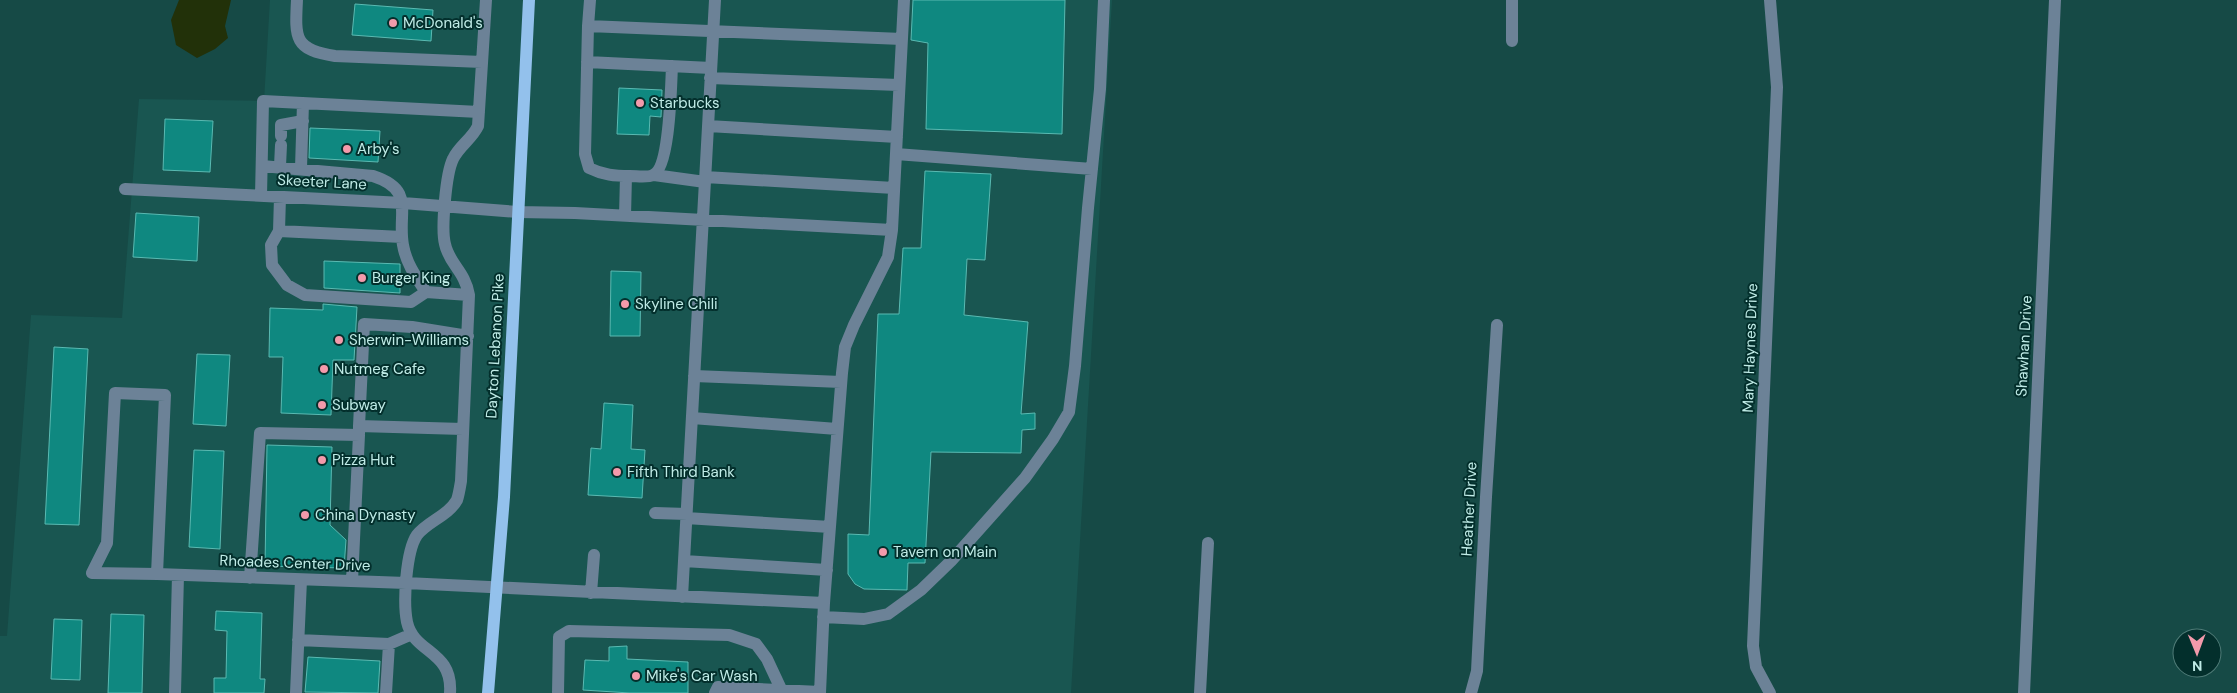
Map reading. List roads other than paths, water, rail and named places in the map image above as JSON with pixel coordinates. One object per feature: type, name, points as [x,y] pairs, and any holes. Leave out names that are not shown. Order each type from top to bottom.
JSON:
[{"type":"main road","name":"Dayton Lebanon Pike","points":[[488,693],[504,497],[529,0]]},
{"type":"street","points":[[296,0],[295,30],[300,40],[308,49],[320,54],[482,62]]},
{"type":"street","points":[[450,693],[447,671],[441,661],[418,643],[412,634],[406,616],[406,583],[412,546],[417,536],[424,528],[445,513],[457,499],[461,481],[469,295],[463,274],[450,259],[444,244],[451,165],[460,148],[474,134],[478,126],[486,0]]},
{"type":"street","points":[[590,0],[586,162],[589,168],[608,176],[654,175],[705,180],[894,188]]},
{"type":"street","points":[[682,597],[715,0]]},
{"type":"street","points":[[715,693],[718,687],[781,689],[820,693],[824,603],[845,347],[888,257],[892,230],[904,0]]},
{"type":"street","points":[[824,617],[864,619],[888,614],[920,590],[951,561],[1013,492],[1053,439],[1069,412],[1075,366],[1100,89],[1104,0]]},
{"type":"street","points":[[1512,0],[1512,41]]},
{"type":"street","name":"Mary Haynes Drive","points":[[1770,0],[1777,87],[1753,646],[1756,667],[1770,693]]},
{"type":"street","name":"Shawhan Drive","points":[[2024,693],[2055,0]]},
{"type":"street","points":[[588,26],[902,39]]},
{"type":"street","points":[[588,62],[672,66],[711,73],[899,85]]},
{"type":"street","points":[[654,175],[662,164],[671,92],[672,66]]},
{"type":"street","points":[[261,196],[263,101],[479,112]]},
{"type":"street","points":[[301,168],[303,103]]},
{"type":"street","points":[[280,166],[281,125],[302,120]]},
{"type":"street","points":[[708,126],[896,136]]},
{"type":"street","points":[[896,154],[1092,169]]},
{"type":"street","points":[[262,166],[301,168],[379,178],[394,187],[403,203],[402,237],[409,267],[426,292]]},
{"type":"street","points":[[625,216],[626,176]]},
{"type":"street","name":"Skeeter Lane","points":[[125,188],[403,203],[518,212],[892,230]]},
{"type":"street","points":[[280,197],[279,231],[271,245],[272,265],[287,285],[305,294],[410,302],[426,292],[469,295]]},
{"type":"street","points":[[279,231],[402,237]]},
{"type":"street","points":[[352,582],[364,324],[412,327],[468,336]]},
{"type":"street","name":"Heather Drive","points":[[1471,693],[1477,672],[1497,325]]},
{"type":"street","points":[[694,376],[841,382]]},
{"type":"street","name":"Rhoades Center Drive","points":[[157,574],[165,395],[115,393],[106,543],[92,573],[406,583],[824,603]]},
{"type":"street","points":[[692,418],[838,429]]},
{"type":"street","points":[[250,578],[260,433],[463,429]]},
{"type":"street","points":[[655,513],[830,527]]},
{"type":"street","points":[[1200,693],[1208,543]]},
{"type":"street","points":[[591,593],[594,555]]},
{"type":"street","points":[[684,561],[827,570]]},
{"type":"street","points":[[175,693],[178,575]]},
{"type":"street","points":[[296,693],[301,580]]},
{"type":"street","points":[[558,693],[559,637],[569,631],[729,636],[756,644],[767,659],[781,689]]},
{"type":"street","points":[[298,640],[389,644],[412,634]]},
{"type":"street","points":[[386,693],[389,644]]},
{"type":"place","name":"McDonald's","points":[[393,23]]},
{"type":"place","name":"Starbucks","points":[[640,103]]},
{"type":"place","name":"Arby's","points":[[347,149]]},
{"type":"place","name":"Burger King","points":[[362,278]]},
{"type":"place","name":"Skyline Chili","points":[[625,304]]},
{"type":"place","name":"Sherwin-Williams","points":[[339,340]]},
{"type":"place","name":"Nutmeg Cafe","points":[[324,369]]},
{"type":"place","name":"Subway","points":[[322,405]]},
{"type":"place","name":"Pizza Hut","points":[[322,460]]},
{"type":"place","name":"Fifth Third Bank","points":[[617,472]]},
{"type":"place","name":"China Dynasty","points":[[305,515]]},
{"type":"place","name":"Tavern on Main","points":[[883,552]]},
{"type":"place","name":"Mike's Car Wash","points":[[636,676]]}]
